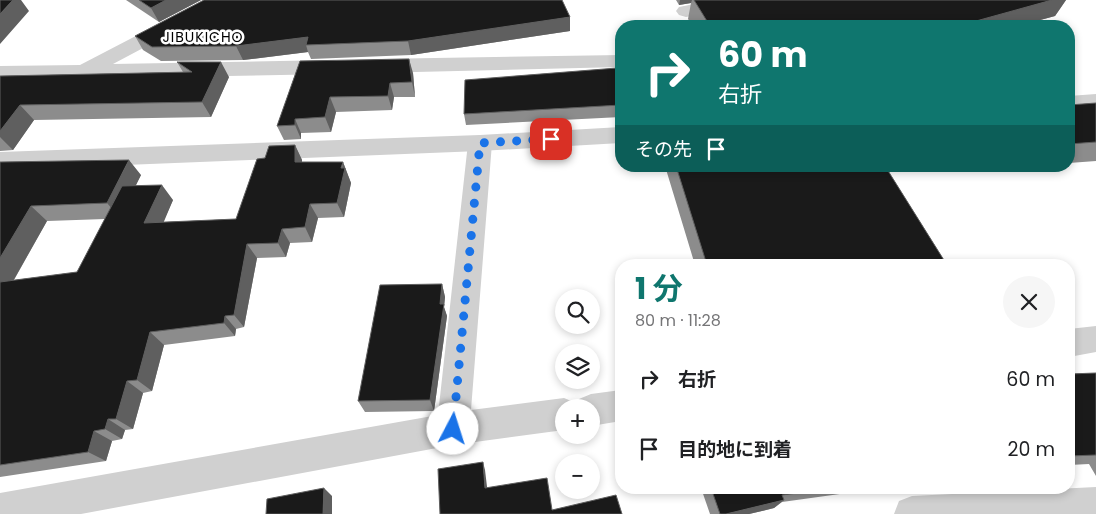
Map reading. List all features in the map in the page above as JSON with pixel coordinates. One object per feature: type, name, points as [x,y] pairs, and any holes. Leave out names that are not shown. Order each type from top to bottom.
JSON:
[{"type":"street","points":[[83,72],[219,0]]},
{"type":"street","points":[[682,12],[744,0]]},
{"type":"street","points":[[0,73],[615,61]]},
{"type":"street","points":[[1075,103],[1096,101]]},
{"type":"street","points":[[0,161],[480,143],[615,135]]},
{"type":"street","points":[[453,429],[480,143]]},
{"type":"street","points":[[1075,342],[1096,339]]},
{"type":"street","points":[[600,409],[615,407]]},
{"type":"street","points":[[0,511],[453,429],[555,415]]},
{"type":"street","points":[[912,514],[1096,504]]},
{"type":"building","points":[[0,0],[13,0],[0,14]]},
{"type":"building","points":[[139,0],[166,0],[151,8]]},
{"type":"building","points":[[204,0],[562,0],[570,17],[408,41],[306,45],[308,37],[236,46],[152,47],[135,36]]},
{"type":"building","points":[[694,0],[1052,0],[980,20],[706,20]]},
{"type":"building","points":[[409,59],[412,82],[390,83],[388,96],[330,97],[325,117],[295,119],[295,125],[277,126],[300,61]]},
{"type":"building","points":[[177,62],[221,62],[202,102],[20,105],[0,131],[0,76],[192,72]]},
{"type":"building","points":[[615,68],[615,105],[464,114],[465,80]]},
{"type":"building","points":[[1096,103],[1096,142],[1075,144],[1075,105]]},
{"type":"building","points":[[295,145],[295,162],[343,162],[341,168],[345,168],[337,203],[310,204],[305,227],[282,229],[278,243],[247,244],[234,315],[225,316],[224,323],[150,332],[137,380],[127,381],[116,419],[108,419],[105,429],[94,431],[88,452],[0,465],[0,282],[77,272],[122,186],[162,185],[144,223],[236,219],[257,159],[265,158],[269,146]]},
{"type":"building","points":[[129,160],[107,203],[31,206],[0,258],[0,162]]},
{"type":"building","points":[[678,172],[889,172],[943,259],[705,259]]},
{"type":"building","points":[[442,284],[440,304],[444,304],[430,400],[358,401],[380,285]]},
{"type":"building","points":[[1096,373],[1096,455],[1075,456],[1075,374]]},
{"type":"building","points":[[483,462],[485,488],[547,478],[552,510],[616,495],[622,514],[440,514],[438,469]]},
{"type":"building","points":[[324,488],[323,514],[266,514],[267,499]]},
{"type":"building","points":[[713,494],[790,494],[782,495],[784,500],[720,514]]},
{"type":"district","name":"JIBUKICHO","points":[[203,37]]},
{"type":"route","points":[[453,429],[480,143],[551,139]]}]
